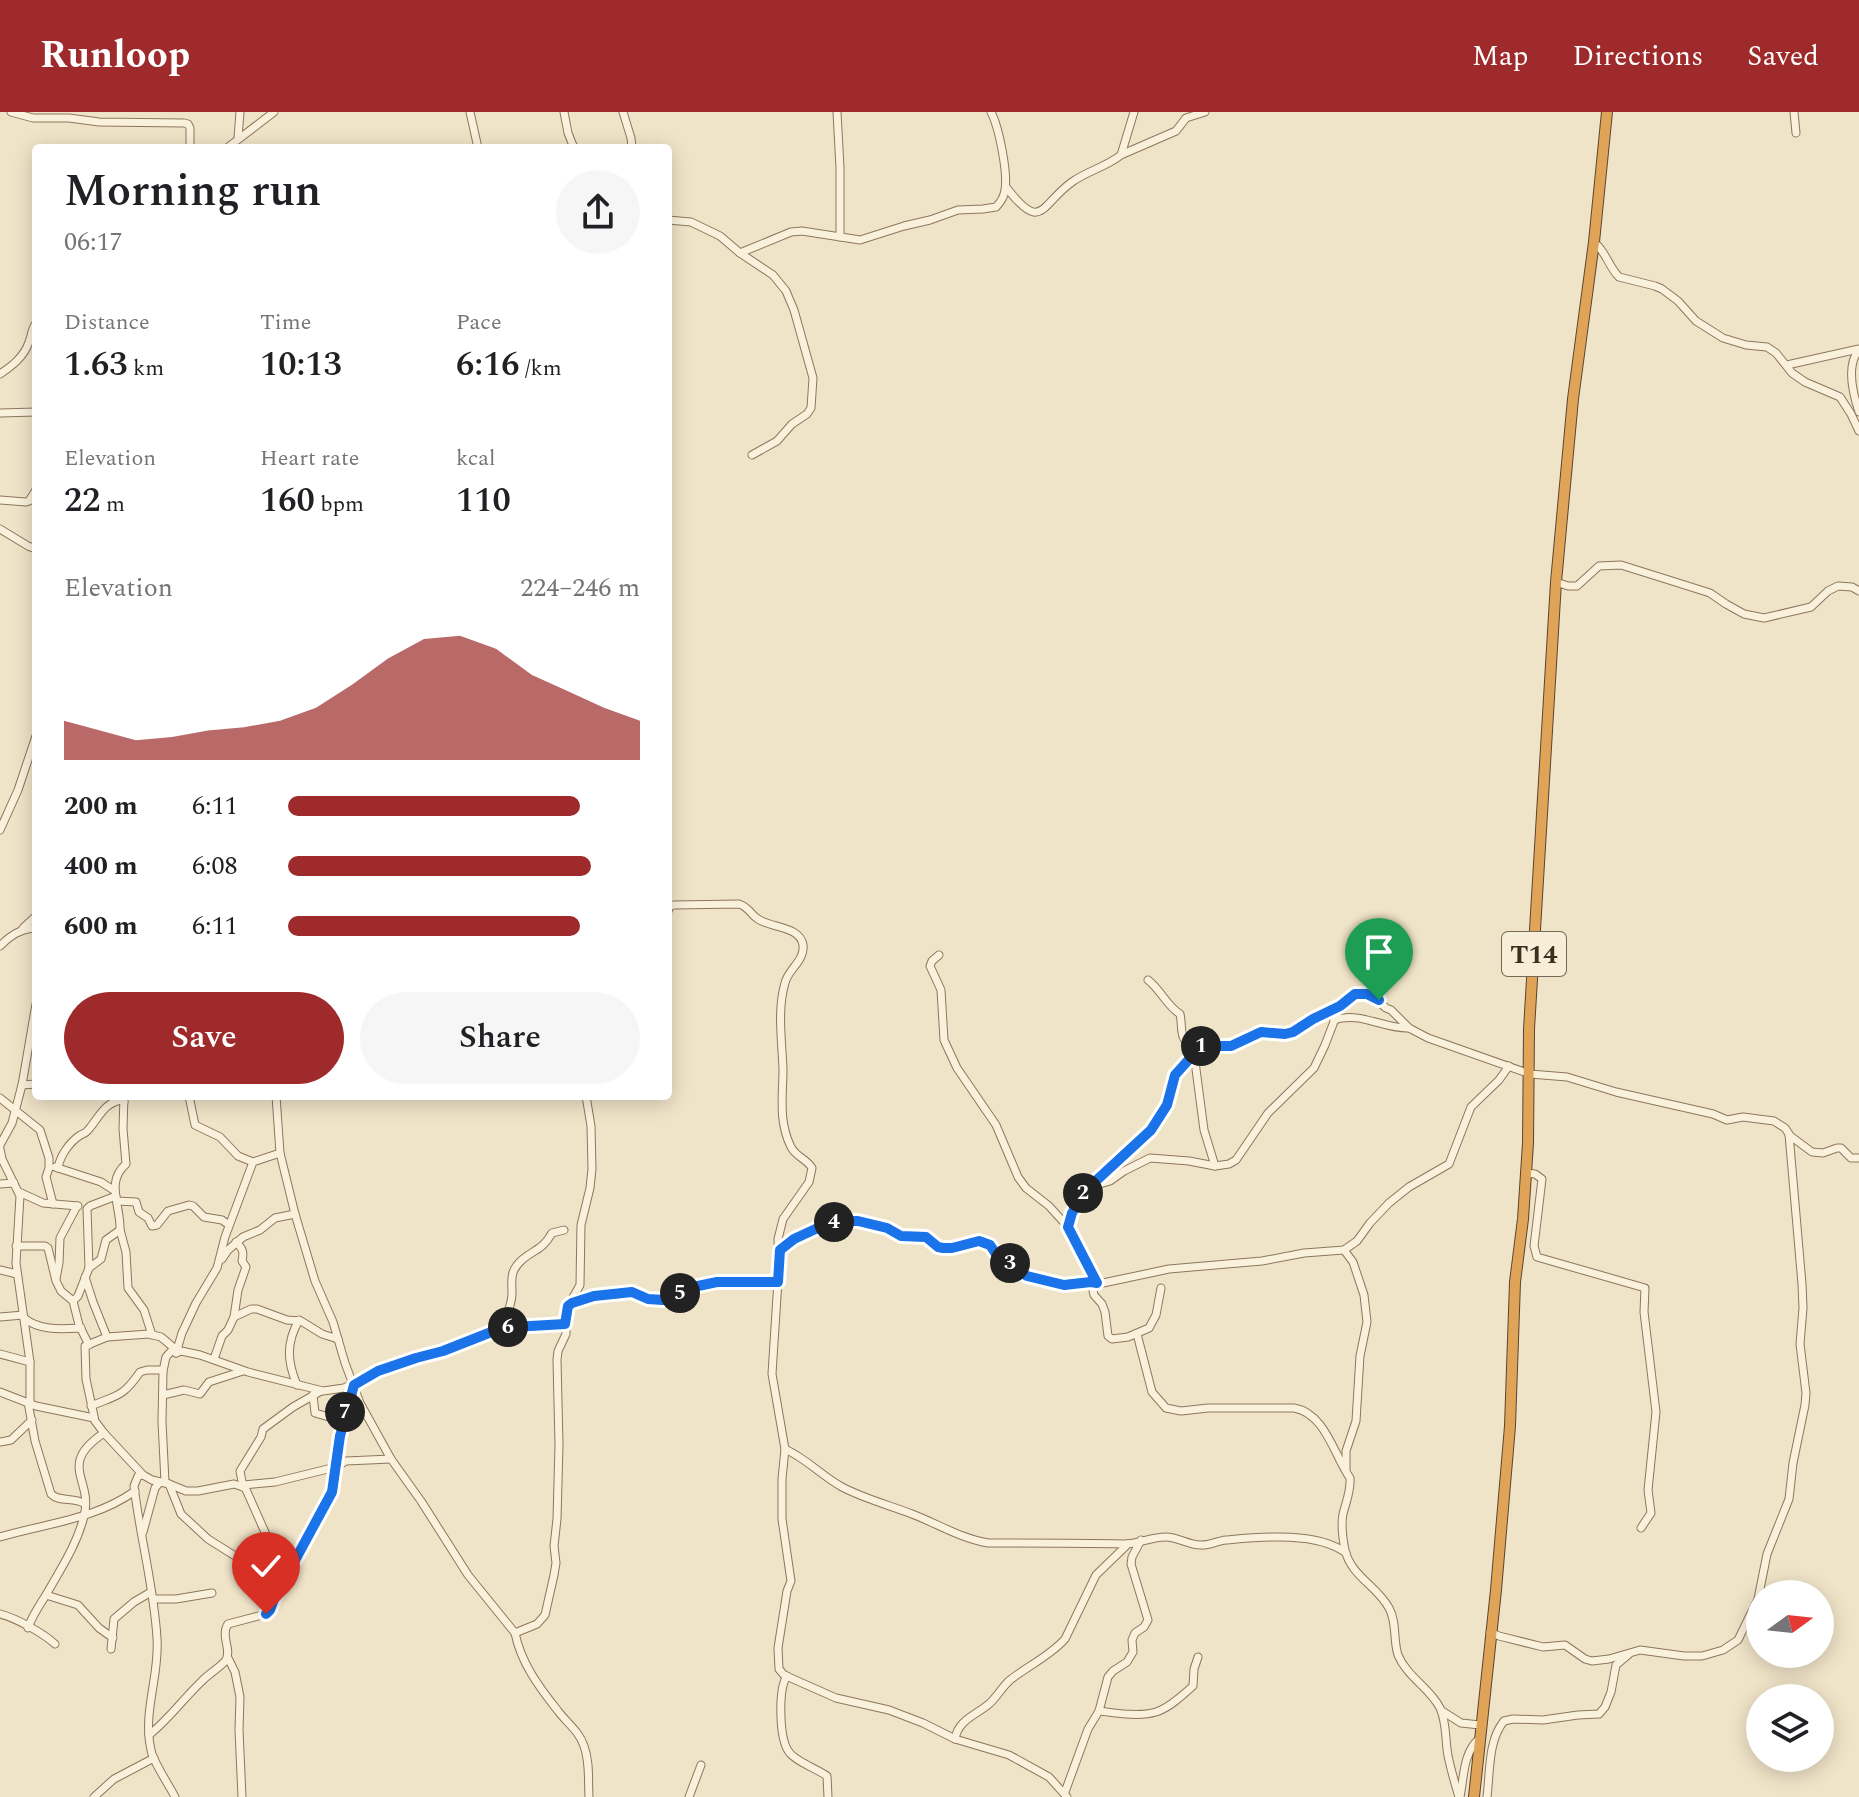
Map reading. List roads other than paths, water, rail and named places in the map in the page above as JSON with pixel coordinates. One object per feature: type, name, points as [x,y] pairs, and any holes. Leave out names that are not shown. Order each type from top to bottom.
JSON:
[{"type":"highway","name":"T14","points":[[1474,1797],[1508,1453],[1515,1282],[1526,1173],[1529,1029],[1556,582],[1573,399],[1607,112]]},
{"type":"street","points":[[11,112],[33,118],[184,123],[190,128],[190,144]]},
{"type":"street","points":[[238,138],[240,112]]},
{"type":"street","points":[[231,144],[274,112]]},
{"type":"street","points":[[470,112],[477,144]]},
{"type":"street","points":[[564,112],[572,144]]},
{"type":"street","points":[[623,112],[632,144]]},
{"type":"street","points":[[837,112],[840,237]]},
{"type":"street","points":[[740,253],[796,231],[860,240],[958,210],[999,205],[1006,187],[998,132],[991,112]]},
{"type":"street","points":[[1123,154],[1134,112]]},
{"type":"street","points":[[1006,187],[1030,211],[1040,211],[1071,182],[1123,154],[1176,131],[1186,118],[1205,112]]},
{"type":"street","points":[[1794,112],[1796,133]]},
{"type":"street","points":[[672,220],[691,222],[720,236],[773,275],[786,291],[794,310],[813,378],[812,402],[809,412],[792,424],[777,441],[752,455]]},
{"type":"street","points":[[1594,242],[1604,251],[1619,277],[1662,289],[1700,324],[1734,342],[1767,347],[1805,382],[1840,397],[1859,431]]},
{"type":"street","points":[[0,374],[21,357],[32,330]]},
{"type":"street","points":[[1787,365],[1859,349]]},
{"type":"street","points":[[1859,349],[1852,366],[1859,412]]},
{"type":"street","points":[[0,413],[32,412]]},
{"type":"street","points":[[0,500],[26,502],[32,496]]},
{"type":"street","points":[[0,529],[32,548]]},
{"type":"street","points":[[1556,582],[1573,587],[1582,584],[1599,566],[1621,565],[1710,593],[1735,610],[1764,618],[1811,607],[1838,586],[1859,591]]},
{"type":"street","points":[[0,830],[32,748]]},
{"type":"street","points":[[672,906],[739,904],[747,907],[755,918],[800,936],[802,942],[800,959],[787,976],[781,1018],[781,1104],[791,1147],[812,1168],[809,1182],[780,1225],[778,1239],[780,1250],[772,1374],[785,1449],[782,1519],[791,1581],[777,1656],[781,1672],[836,1698],[881,1708],[955,1739],[1009,1755],[1049,1777],[1066,1795],[1088,1729],[1099,1711],[1108,1677],[1126,1664],[1133,1652],[1135,1633],[1148,1620],[1131,1564],[1141,1540]]},
{"type":"street","points":[[0,946],[32,920]]},
{"type":"street","points":[[23,929],[32,928]]},
{"type":"street","points":[[939,955],[930,966],[941,990],[946,1046],[991,1117],[1018,1177],[1068,1227],[1094,1283],[1094,1295],[1105,1312],[1109,1337],[1118,1339],[1152,1326],[1161,1288]]},
{"type":"street","points":[[1148,980],[1167,1004],[1180,1014],[1182,1034],[1186,1042],[1193,1046],[1231,1046],[1261,1032],[1290,1033],[1340,1006],[1355,994],[1367,994],[1379,1000],[1409,1028],[1428,1038],[1530,1074],[1567,1077],[1727,1120],[1743,1117],[1774,1121],[1812,1152],[1823,1153],[1841,1148],[1851,1158],[1859,1158]]},
{"type":"street","points":[[1090,1187],[1110,1181],[1150,1158],[1215,1166],[1236,1160],[1268,1113],[1314,1068],[1340,1006]]},
{"type":"street","points":[[1334,1020],[1354,1016],[1409,1028]]},
{"type":"street","points":[[32,1027],[12,1123],[0,1147],[2,1159],[19,1192],[17,1274],[30,1362],[29,1403],[35,1441],[51,1494],[57,1499],[72,1499],[85,1504]]},
{"type":"street","points":[[1068,1227],[1083,1194],[1148,1134],[1167,1105],[1175,1075],[1201,1046]]},
{"type":"street","points":[[1193,1056],[1204,1130],[1215,1166]]},
{"type":"street","points":[[780,1250],[794,1239],[822,1226],[858,1221],[887,1228],[901,1236],[926,1237],[943,1248],[979,1241],[990,1245],[1000,1260],[1014,1265],[1027,1276],[1064,1285],[1094,1283],[1169,1269],[1344,1250],[1357,1241],[1389,1203],[1409,1187],[1449,1164],[1471,1107],[1509,1066]]},
{"type":"street","points":[[22,1085],[32,1084]]},
{"type":"street","points":[[0,1098],[38,1127],[54,1166],[101,1182],[116,1196],[136,1202],[139,1212],[148,1218],[152,1226],[157,1225],[171,1210],[189,1205],[204,1217],[222,1220],[229,1225]]},
{"type":"street","points":[[53,1204],[46,1177],[71,1144],[88,1130],[105,1108],[122,1100]]},
{"type":"street","points":[[124,1100],[126,1164],[118,1171],[116,1196],[120,1230],[126,1252],[128,1288],[144,1310],[152,1335]]},
{"type":"street","points":[[190,1100],[195,1125],[220,1137],[238,1156],[253,1162],[280,1153]]},
{"type":"street","points":[[276,1100],[280,1153],[295,1214],[315,1281],[333,1322],[360,1403],[391,1459],[468,1575],[515,1633],[519,1649],[538,1686],[569,1722],[585,1747],[589,1797]]},
{"type":"street","points":[[515,1633],[537,1624],[545,1615],[554,1575],[559,1445],[557,1360],[566,1334],[566,1310],[580,1285],[581,1225],[592,1169],[587,1100]]},
{"type":"street","points":[[1490,1632],[1543,1647],[1565,1645],[1592,1661],[1646,1650],[1694,1657],[1723,1650],[1738,1640],[1758,1599],[1767,1554],[1787,1505],[1806,1393],[1800,1344],[1802,1284],[1789,1134]]},
{"type":"street","points":[[217,1268],[229,1225],[253,1162]]},
{"type":"street","points":[[1526,1173],[1542,1179],[1534,1246],[1537,1257],[1645,1288],[1644,1312],[1656,1412],[1648,1494],[1651,1513],[1641,1528]]},
{"type":"street","points":[[0,1184],[14,1183]]},
{"type":"street","points":[[19,1192],[38,1202],[89,1207],[116,1196]]},
{"type":"street","points":[[56,1281],[60,1238],[77,1206]]},
{"type":"street","points":[[73,1301],[89,1268],[89,1207]]},
{"type":"street","points":[[275,1565],[243,1561],[208,1539],[181,1514],[165,1483],[163,1370],[166,1357],[175,1350],[196,1303],[223,1257],[245,1236],[260,1230],[274,1219],[295,1214]]},
{"type":"street","points":[[89,1268],[100,1261],[108,1238],[120,1230]]},
{"type":"street","points":[[505,1327],[511,1299],[511,1277],[518,1264],[545,1245],[552,1233],[564,1230]]},
{"type":"street","points":[[214,1359],[222,1334],[228,1330],[234,1317],[238,1290],[246,1267],[242,1261],[243,1248],[236,1242]]},
{"type":"street","points":[[16,1246],[46,1247],[56,1281],[61,1291],[73,1301],[89,1345]]},
{"type":"street","points":[[1344,1250],[1353,1262],[1364,1295],[1367,1322],[1360,1356],[1356,1421],[1346,1451],[1346,1472]]},
{"type":"street","points":[[0,1270],[17,1274]]},
{"type":"street","points":[[85,1277],[107,1337]]},
{"type":"street","points":[[572,1303],[594,1296],[628,1292],[663,1300],[717,1282],[778,1282]]},
{"type":"street","points":[[234,1317],[253,1308],[290,1321],[299,1320],[322,1334],[338,1339]]},
{"type":"street","points":[[0,1317],[23,1316],[39,1327],[81,1328]]},
{"type":"street","points":[[297,1385],[288,1358],[299,1320]]},
{"type":"street","points":[[281,1585],[272,1548],[240,1471],[263,1429],[313,1395],[354,1385],[378,1371],[505,1327],[565,1324]]},
{"type":"street","points":[[1137,1334],[1152,1392],[1166,1408],[1181,1411],[1251,1407],[1302,1409],[1316,1419],[1350,1478],[1343,1512],[1346,1553],[1356,1572],[1381,1595],[1391,1610],[1396,1648],[1402,1664],[1437,1702],[1460,1797]]},
{"type":"street","points":[[323,1391],[175,1350],[161,1337],[152,1335],[107,1337],[85,1346],[94,1418],[143,1475],[152,1480],[192,1491],[234,1484],[244,1486],[275,1482],[336,1467],[346,1461],[391,1459]]},
{"type":"street","points":[[0,1354],[30,1362]]},
{"type":"street","points":[[91,1406],[123,1392],[140,1372],[163,1370]]},
{"type":"street","points":[[163,1395],[184,1390],[198,1395],[209,1382],[244,1371]]},
{"type":"street","points":[[242,1797],[240,1697],[235,1672],[227,1656],[224,1631],[232,1623],[268,1613],[332,1492],[343,1421],[354,1385]]},
{"type":"street","points":[[0,1392],[29,1403],[94,1418]]},
{"type":"street","points":[[313,1395],[315,1413],[343,1421]]},
{"type":"street","points":[[0,1442],[11,1440],[32,1420]]},
{"type":"street","points":[[28,1628],[72,1549],[84,1516],[85,1493],[78,1467],[82,1455],[93,1440],[104,1433]]},
{"type":"street","points":[[785,1449],[856,1494],[977,1541],[1128,1544],[1156,1537],[1175,1537],[1200,1545],[1280,1537],[1336,1546],[1346,1553]]},
{"type":"street","points":[[143,1475],[138,1476],[134,1486],[152,1596],[157,1649],[149,1707],[149,1735],[154,1758],[175,1797]]},
{"type":"street","points":[[143,1533],[155,1488],[165,1483]]},
{"type":"street","points":[[0,1537],[67,1522],[110,1507],[135,1491]]},
{"type":"street","points":[[955,1739],[960,1726],[992,1701],[1007,1683],[1034,1662],[1051,1655],[1074,1621],[1096,1575],[1128,1544]]},
{"type":"street","points":[[111,1649],[114,1619],[134,1602],[152,1596],[176,1599],[212,1593]]},
{"type":"street","points":[[46,1595],[80,1606],[94,1624],[113,1638]]},
{"type":"street","points":[[0,1614],[44,1634],[55,1644]]},
{"type":"street","points":[[1487,1797],[1493,1744],[1504,1721],[1599,1714],[1611,1692],[1616,1665],[1631,1652]]},
{"type":"street","points":[[149,1735],[168,1719],[202,1680],[225,1662],[227,1656]]},
{"type":"street","points":[[1099,1711],[1146,1713],[1161,1710],[1193,1686],[1198,1657]]},
{"type":"street","points":[[787,1676],[781,1696],[782,1730],[786,1745],[792,1755],[827,1776],[828,1797]]},
{"type":"street","points":[[1441,1711],[1461,1723],[1480,1725]]},
{"type":"street","points":[[1460,1797],[1468,1756],[1479,1739]]},
{"type":"street","points":[[94,1797],[114,1779],[154,1758]]},
{"type":"street","points":[[689,1797],[701,1765]]}]
